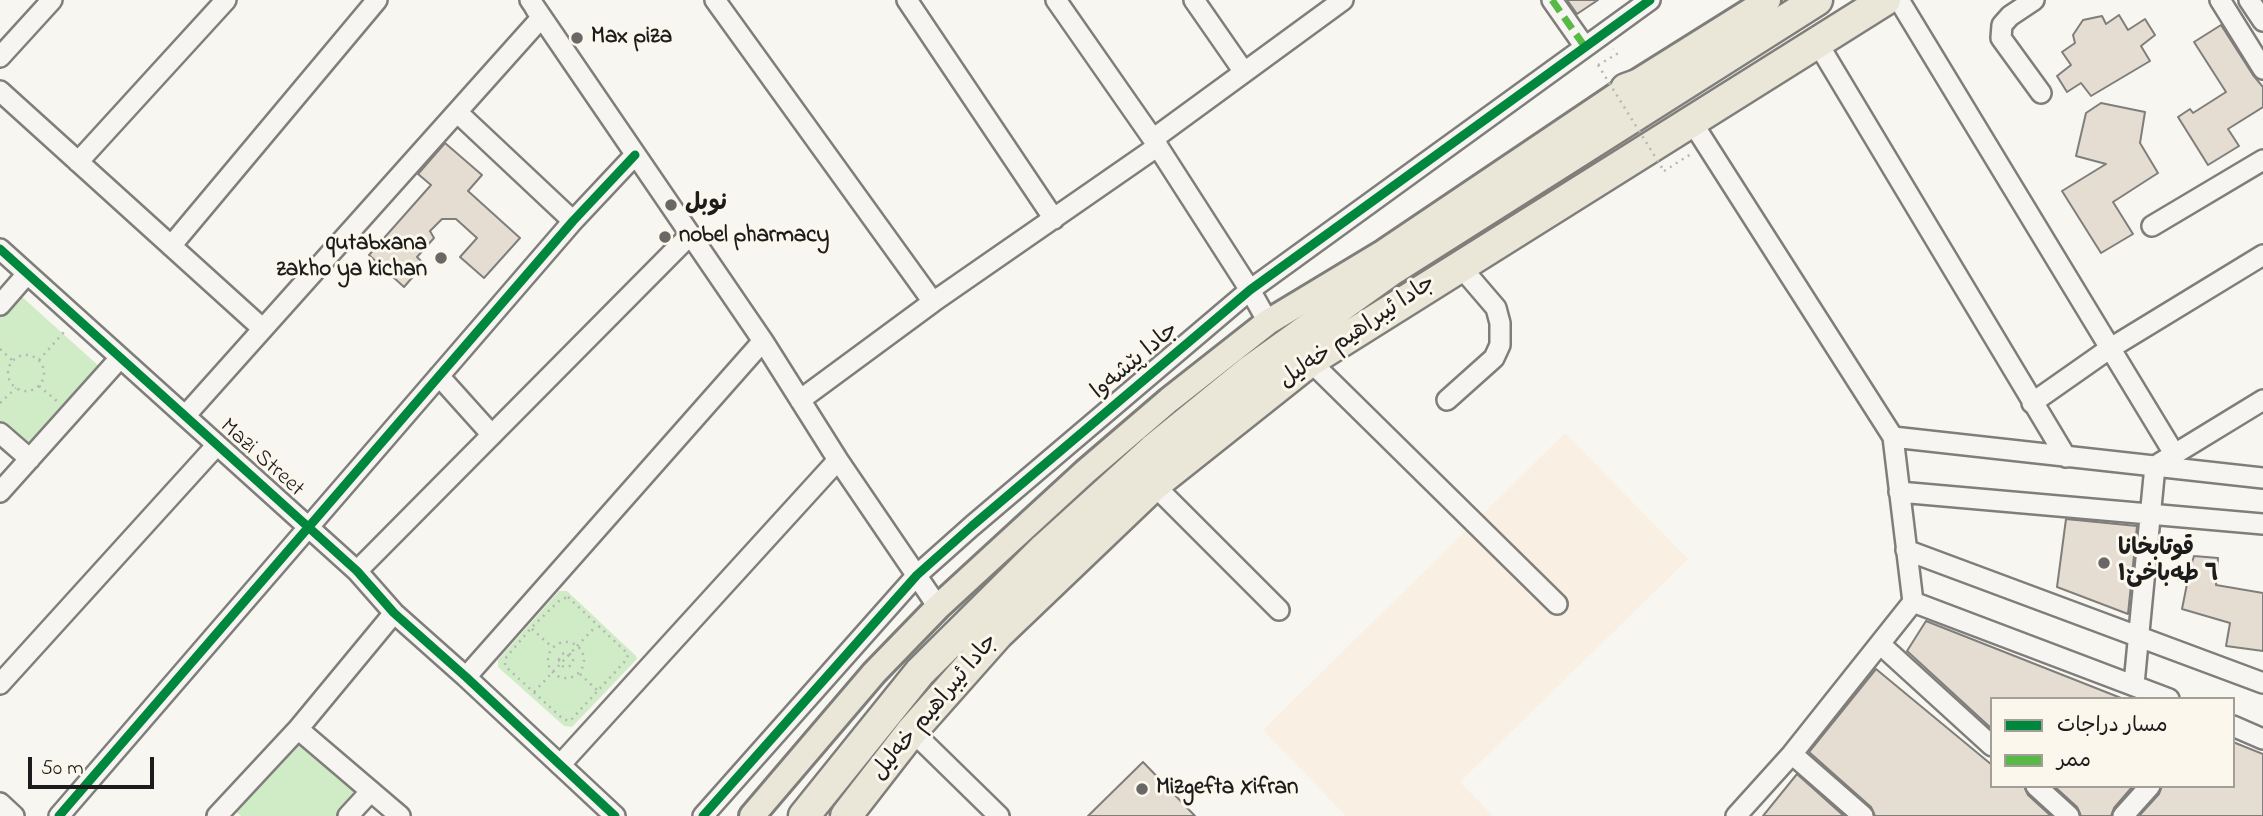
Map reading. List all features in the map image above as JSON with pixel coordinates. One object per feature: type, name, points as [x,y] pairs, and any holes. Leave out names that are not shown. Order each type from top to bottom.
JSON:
[{"type":"highway","name":"جادا ئیبراهیم خەلیل","points":[[804,816],[920,672],[1045,548],[1153,450],[1250,371],[1391,270],[1817,0]]},
{"type":"highway","name":"جادا ئیبراهیم خەلیل","points":[[846,816],[912,731],[998,634],[1154,485],[1310,361],[1885,0]]},
{"type":"highway","points":[[1626,89],[1756,39]]},
{"type":"main road","points":[[752,816],[874,673],[938,607],[1169,400],[1268,322],[1384,252],[1626,89],[1768,0]]},
{"type":"street","points":[[0,57],[52,0]]},
{"type":"street","points":[[78,162],[226,0]]},
{"type":"street","points":[[171,246],[377,0]]},
{"type":"street","points":[[715,0],[933,302]]},
{"type":"street","points":[[907,0],[1054,219]]},
{"type":"street","points":[[1056,0],[1155,142],[1268,322]]},
{"type":"street","points":[[1194,0],[1244,72]]},
{"type":"street","points":[[800,400],[933,302],[1054,219],[1244,72],[1343,0]]},
{"type":"street","points":[[1552,0],[1585,47]]},
{"type":"street","name":"جادا پێشەوا","points":[[703,816],[916,575],[971,526],[1250,290],[1650,0]]},
{"type":"street","points":[[1899,0],[2175,455]]},
{"type":"street","points":[[2034,0],[2010,16],[2002,25],[2001,38],[2041,93]]},
{"type":"street","points":[[2220,0],[2263,69]]},
{"type":"street","points":[[2249,0],[2263,22]]},
{"type":"street","points":[[185,416],[541,18],[532,3]]},
{"type":"street","points":[[532,3],[763,341],[838,460],[938,607]]},
{"type":"street","points":[[1817,42],[2066,457]]},
{"type":"street","points":[[0,91],[263,329]]},
{"type":"street","points":[[457,112],[573,221]]},
{"type":"street","points":[[1692,122],[1892,437],[1913,602],[1793,754],[1737,816]]},
{"type":"street","points":[[59,816],[573,221],[635,155]]},
{"type":"street","points":[[2152,226],[2263,160]]},
{"type":"street","points":[[357,571],[690,235]]},
{"type":"street","name":"Mazi Street","points":[[0,249],[357,571],[394,613],[615,816]]},
{"type":"street","points":[[2032,403],[2109,349],[2263,255]]},
{"type":"street","points":[[1447,400],[1494,358],[1500,345],[1500,323],[1496,308],[1460,266]]},
{"type":"street","points":[[0,305],[27,274]]},
{"type":"street","points":[[466,677],[525,622],[763,341]]},
{"type":"street","points":[[0,492],[120,358]]},
{"type":"street","points":[[1310,361],[1557,604]]},
{"type":"street","points":[[439,376],[492,435]]},
{"type":"street","points":[[2155,466],[2263,400]]},
{"type":"street","points":[[0,433],[30,459]]},
{"type":"street","points":[[1892,437],[2263,478]]},
{"type":"street","points":[[0,684],[216,446]]},
{"type":"street","points":[[560,765],[838,460]]},
{"type":"street","points":[[2134,684],[2155,466]]},
{"type":"street","points":[[1154,485],[1279,610]]},
{"type":"street","points":[[1899,492],[2263,524]]},
{"type":"street","points":[[1906,550],[2263,683]]},
{"type":"street","points":[[1913,602],[2164,697]]},
{"type":"street","points":[[222,814],[298,729],[394,613]]},
{"type":"street","points":[[1880,644],[1990,744]]},
{"type":"street","points":[[2235,727],[2263,739]]},
{"type":"street","points":[[298,729],[400,816]]},
{"type":"street","points":[[912,731],[999,816]]},
{"type":"street","points":[[1793,754],[1863,816]]},
{"type":"street","points":[[2038,788],[2069,816]]},
{"type":"street","points":[[2123,816],[2148,788]]},
{"type":"street","points":[[348,816],[371,791]]},
{"type":"street","points":[[0,803],[14,816]]},
{"type":"path","points":[[1617,54],[1598,65],[1664,171],[1682,160]]},
{"type":"path","points":[[39,360],[76,319]]},
{"type":"path","points":[[0,349],[13,361]]},
{"type":"path","points":[[23,355],[39,360],[44,376],[38,386],[27,391],[16,387],[9,378],[13,361],[23,355]]},
{"type":"path","points":[[38,386],[71,413]]},
{"type":"path","points":[[0,403],[16,387]]},
{"type":"path","points":[[568,597],[596,626],[628,654],[627,659],[570,721],[563,719],[505,666],[505,659],[525,622],[560,600],[568,597]]},
{"type":"path","points":[[525,622],[552,648]]},
{"type":"path","points":[[534,692],[596,626]]},
{"type":"path","points":[[562,642],[579,647],[584,663],[579,673],[561,678],[553,673],[548,659],[552,648],[562,642]]},
{"type":"path","points":[[561,665],[559,658],[562,654],[571,654]]},
{"type":"path","points":[[561,665],[571,665],[571,654]]},
{"type":"path","points":[[579,673],[598,691]]},
{"type":"shaded area","points":[[1565,433],[1688,559],[1460,782],[1493,816],[1346,816],[1263,730]]},
{"type":"green space","points":[[20,295],[101,368],[27,450],[0,426],[0,317]]},
{"type":"green space","points":[[559,591],[567,591],[637,659],[572,727],[564,726],[498,667],[498,660]]},
{"type":"green space","points":[[299,741],[361,793],[340,816],[241,816],[234,810]]},
{"type":"building","points":[[1567,0],[1598,0],[1577,14]]},
{"type":"building","points":[[2119,15],[2128,30],[2145,19],[2155,35],[2141,46],[2150,61],[2091,96],[2081,83],[2067,92],[2057,76],[2071,65],[2062,52],[2075,43],[2073,35],[2083,20],[2102,16],[2106,24]]},
{"type":"building","points":[[2221,25],[2263,87],[2263,107],[2228,129],[2239,146],[2208,165],[2178,117],[2190,109],[2193,113],[2226,92],[2194,42]]},
{"type":"building","points":[[2101,103],[2145,112],[2140,143],[2158,173],[2113,202],[2133,234],[2101,253],[2062,191],[2106,164],[2076,156],[2086,113]]},
{"type":"building","points":[[445,143],[482,175],[468,191],[520,238],[484,278],[460,257],[477,238],[456,219],[442,219],[430,231],[434,238],[417,257],[424,264],[404,287],[369,255],[431,185],[418,174]]},
{"type":"building","points":[[2066,519],[2137,526],[2128,614],[2057,587]]},
{"type":"building","points":[[2194,556],[2218,558],[2216,585],[2263,593],[2263,651],[2226,646],[2230,623],[2182,609],[2187,584],[2181,576],[2190,569]]},
{"type":"building","points":[[1926,621],[2118,697],[1990,697],[1990,727],[1907,651]]},
{"type":"building","points":[[1876,669],[1990,763],[1990,788],[2025,788],[2028,795],[2051,816],[1875,816],[1871,807],[1809,752]]},
{"type":"building","points":[[2235,743],[2263,754],[2263,816],[2139,816],[2161,788],[2235,788]]},
{"type":"building","name":"Mizgefta Xifran","points":[[1143,762],[1195,816],[1088,816]]},
{"type":"building","points":[[1797,774],[1844,816],[1763,816]]},
{"type":"building","points":[[2056,788],[2131,788],[2114,808],[2111,816],[2081,816],[2077,807]]},
{"type":"marked path","points":[[1552,0],[1585,47]]},
{"type":"cycle path","points":[[703,816],[917,575],[972,526],[1250,290],[1650,0]]},
{"type":"cycle path","points":[[59,816],[573,221],[635,155]]},
{"type":"cycle path","points":[[0,249],[357,571],[394,613],[615,816]]},
{"type":"place","name":"Max piza","points":[[577,38]]},
{"type":"place","name":"نوبل","points":[[671,205]]},
{"type":"place","name":"nobel pharmacy","points":[[665,237]]},
{"type":"place","name":"qutabxana zakho ya kichan","points":[[441,258]]},
{"type":"place","name":"قوتابخانا ۱٦ طەباخێ","points":[[2104,563]]},
{"type":"place","name":"Mizgefta Xifran","points":[[1142,789]]}]
